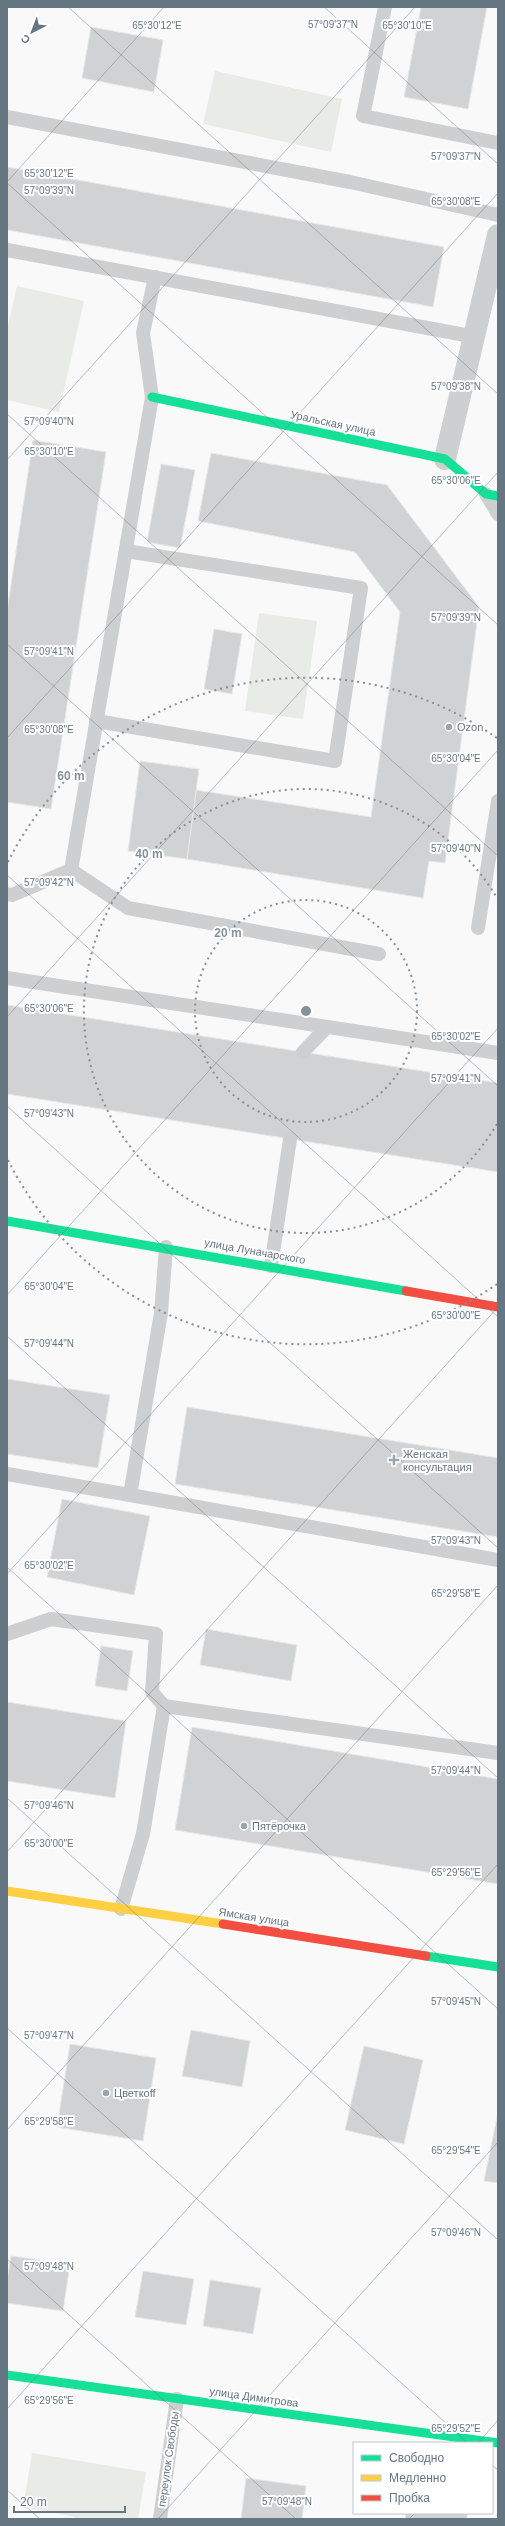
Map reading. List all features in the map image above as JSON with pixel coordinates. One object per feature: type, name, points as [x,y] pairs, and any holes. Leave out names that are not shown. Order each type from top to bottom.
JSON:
[{"type":"main road","name":"Уральская улица","points":[[152,397],[445,459],[492,495]]},
{"type":"main road","name":"улица Луначарского","points":[[7,1221],[166,1247],[498,1307]]},
{"type":"main road","name":"Ямская улица","points":[[7,1891],[498,1967]]},
{"type":"main road","name":"улица Димитрова","points":[[7,2376],[491,2442]]},
{"type":"street","points":[[445,459],[476,336],[498,235]]},
{"type":"lane","points":[[384,7],[363,116],[498,143]]},
{"type":"lane","points":[[7,117],[350,182],[498,216]]},
{"type":"lane","points":[[7,250],[476,336]]},
{"type":"lane","points":[[71,870],[152,397],[143,333],[155,277]]},
{"type":"lane","points":[[492,495],[498,514]]},
{"type":"lane","points":[[96,722],[334,761],[361,588],[126,551]]},
{"type":"lane","points":[[478,928],[498,801]]},
{"type":"lane","points":[[7,894],[12,895],[71,870]]},
{"type":"lane","points":[[71,870],[128,908],[379,954]]},
{"type":"lane","points":[[7,978],[498,1053]]},
{"type":"lane","points":[[303,1052],[327,1027]]},
{"type":"lane","points":[[271,1266],[290,1139]]},
{"type":"lane","points":[[130,1494],[161,1313],[166,1247]]},
{"type":"lane","points":[[7,1474],[130,1494],[498,1560]]},
{"type":"lane","points":[[7,1634],[51,1619],[156,1634],[152,1692],[164,1706],[498,1753]]},
{"type":"lane","points":[[121,1909],[142,1834],[164,1706]]},
{"type":"lane","name":"переулок Свободы","points":[[160,2519],[177,2399]]},
{"type":"shaded area","points":[[215,71],[342,99],[331,152],[203,124]]},
{"type":"shaded area","points":[[17,286],[84,301],[59,412],[7,400],[7,330]]},
{"type":"shaded area","points":[[259,613],[317,621],[303,719],[245,711]]},
{"type":"shaded area","points":[[32,2453],[146,2472],[138,2519],[75,2519],[75,2517],[23,2507]]},
{"type":"building","points":[[421,7],[487,7],[468,109],[404,97]]},
{"type":"building","points":[[91,27],[163,40],[154,92],[82,78]]},
{"type":"building","points":[[7,167],[444,247],[433,307],[7,230]]},
{"type":"building","points":[[33,440],[106,452],[51,809],[7,802],[7,611]]},
{"type":"building","points":[[211,453],[387,485],[479,607],[445,863],[429,861],[423,898],[187,859],[196,790],[371,817],[400,612],[355,552],[198,521]]},
{"type":"building","points":[[161,464],[195,470],[180,548],[147,542]]},
{"type":"building","points":[[214,629],[242,634],[232,694],[204,689]]},
{"type":"building","points":[[140,761],[199,769],[187,859],[128,851]]},
{"type":"building","points":[[7,1005],[498,1083],[498,1172],[7,1094]]},
{"type":"building","points":[[7,1379],[110,1395],[98,1468],[7,1454]]},
{"type":"building","points":[[187,1407],[498,1458],[498,1537],[175,1484]]},
{"type":"building","points":[[62,1499],[150,1516],[134,1595],[47,1577]]},
{"type":"building","points":[[206,1629],[297,1645],[291,1681],[200,1665]]},
{"type":"building","points":[[101,1646],[133,1651],[127,1691],[95,1686]]},
{"type":"building","points":[[7,1702],[126,1721],[115,1798],[7,1781]]},
{"type":"building","points":[[192,1727],[498,1779],[498,1884],[175,1830]]},
{"type":"building","points":[[191,2030],[250,2041],[242,2087],[182,2076]]},
{"type":"building","name":"Цветкоff","points":[[70,2044],[156,2058],[143,2141],[57,2127]]},
{"type":"building","points":[[364,2046],[423,2060],[404,2144],[345,2130]]},
{"type":"building","points":[[498,2112],[498,2183],[484,2181]]},
{"type":"building","points":[[11,2256],[70,2264],[63,2311],[7,2303],[7,2281]]},
{"type":"building","points":[[143,2271],[194,2279],[186,2325],[135,2317]]},
{"type":"building","points":[[210,2280],[261,2288],[253,2334],[203,2326]]},
{"type":"building","points":[[246,2478],[306,2486],[302,2519],[241,2519]]},
{"type":"building","points":[[406,2514],[467,2514],[467,2519],[405,2519]]},
{"type":"traffic: fast","points":[[152,397],[445,459],[486,494],[498,496]]},
{"type":"traffic: fast","points":[[7,1221],[406,1291]]},
{"type":"traffic: fast","points":[[426,1956],[498,1967]]},
{"type":"traffic: fast","points":[[7,2375],[491,2442]]},
{"type":"traffic: fast","points":[[493,2442],[498,2443]]},
{"type":"traffic: slow","points":[[7,1891],[223,1924]]},
{"type":"traffic: jam","points":[[406,1291],[498,1307]]},
{"type":"traffic: jam","points":[[223,1924],[426,1956]]},
{"type":"place","name":"Ozon","points":[[449,727]]},
{"type":"place","name":"Женская консультация","points":[[394,1460]]},
{"type":"place","name":"Пятёрочка","points":[[244,1826]]},
{"type":"place","name":"Цветкоff","points":[[106,2093]]}]
